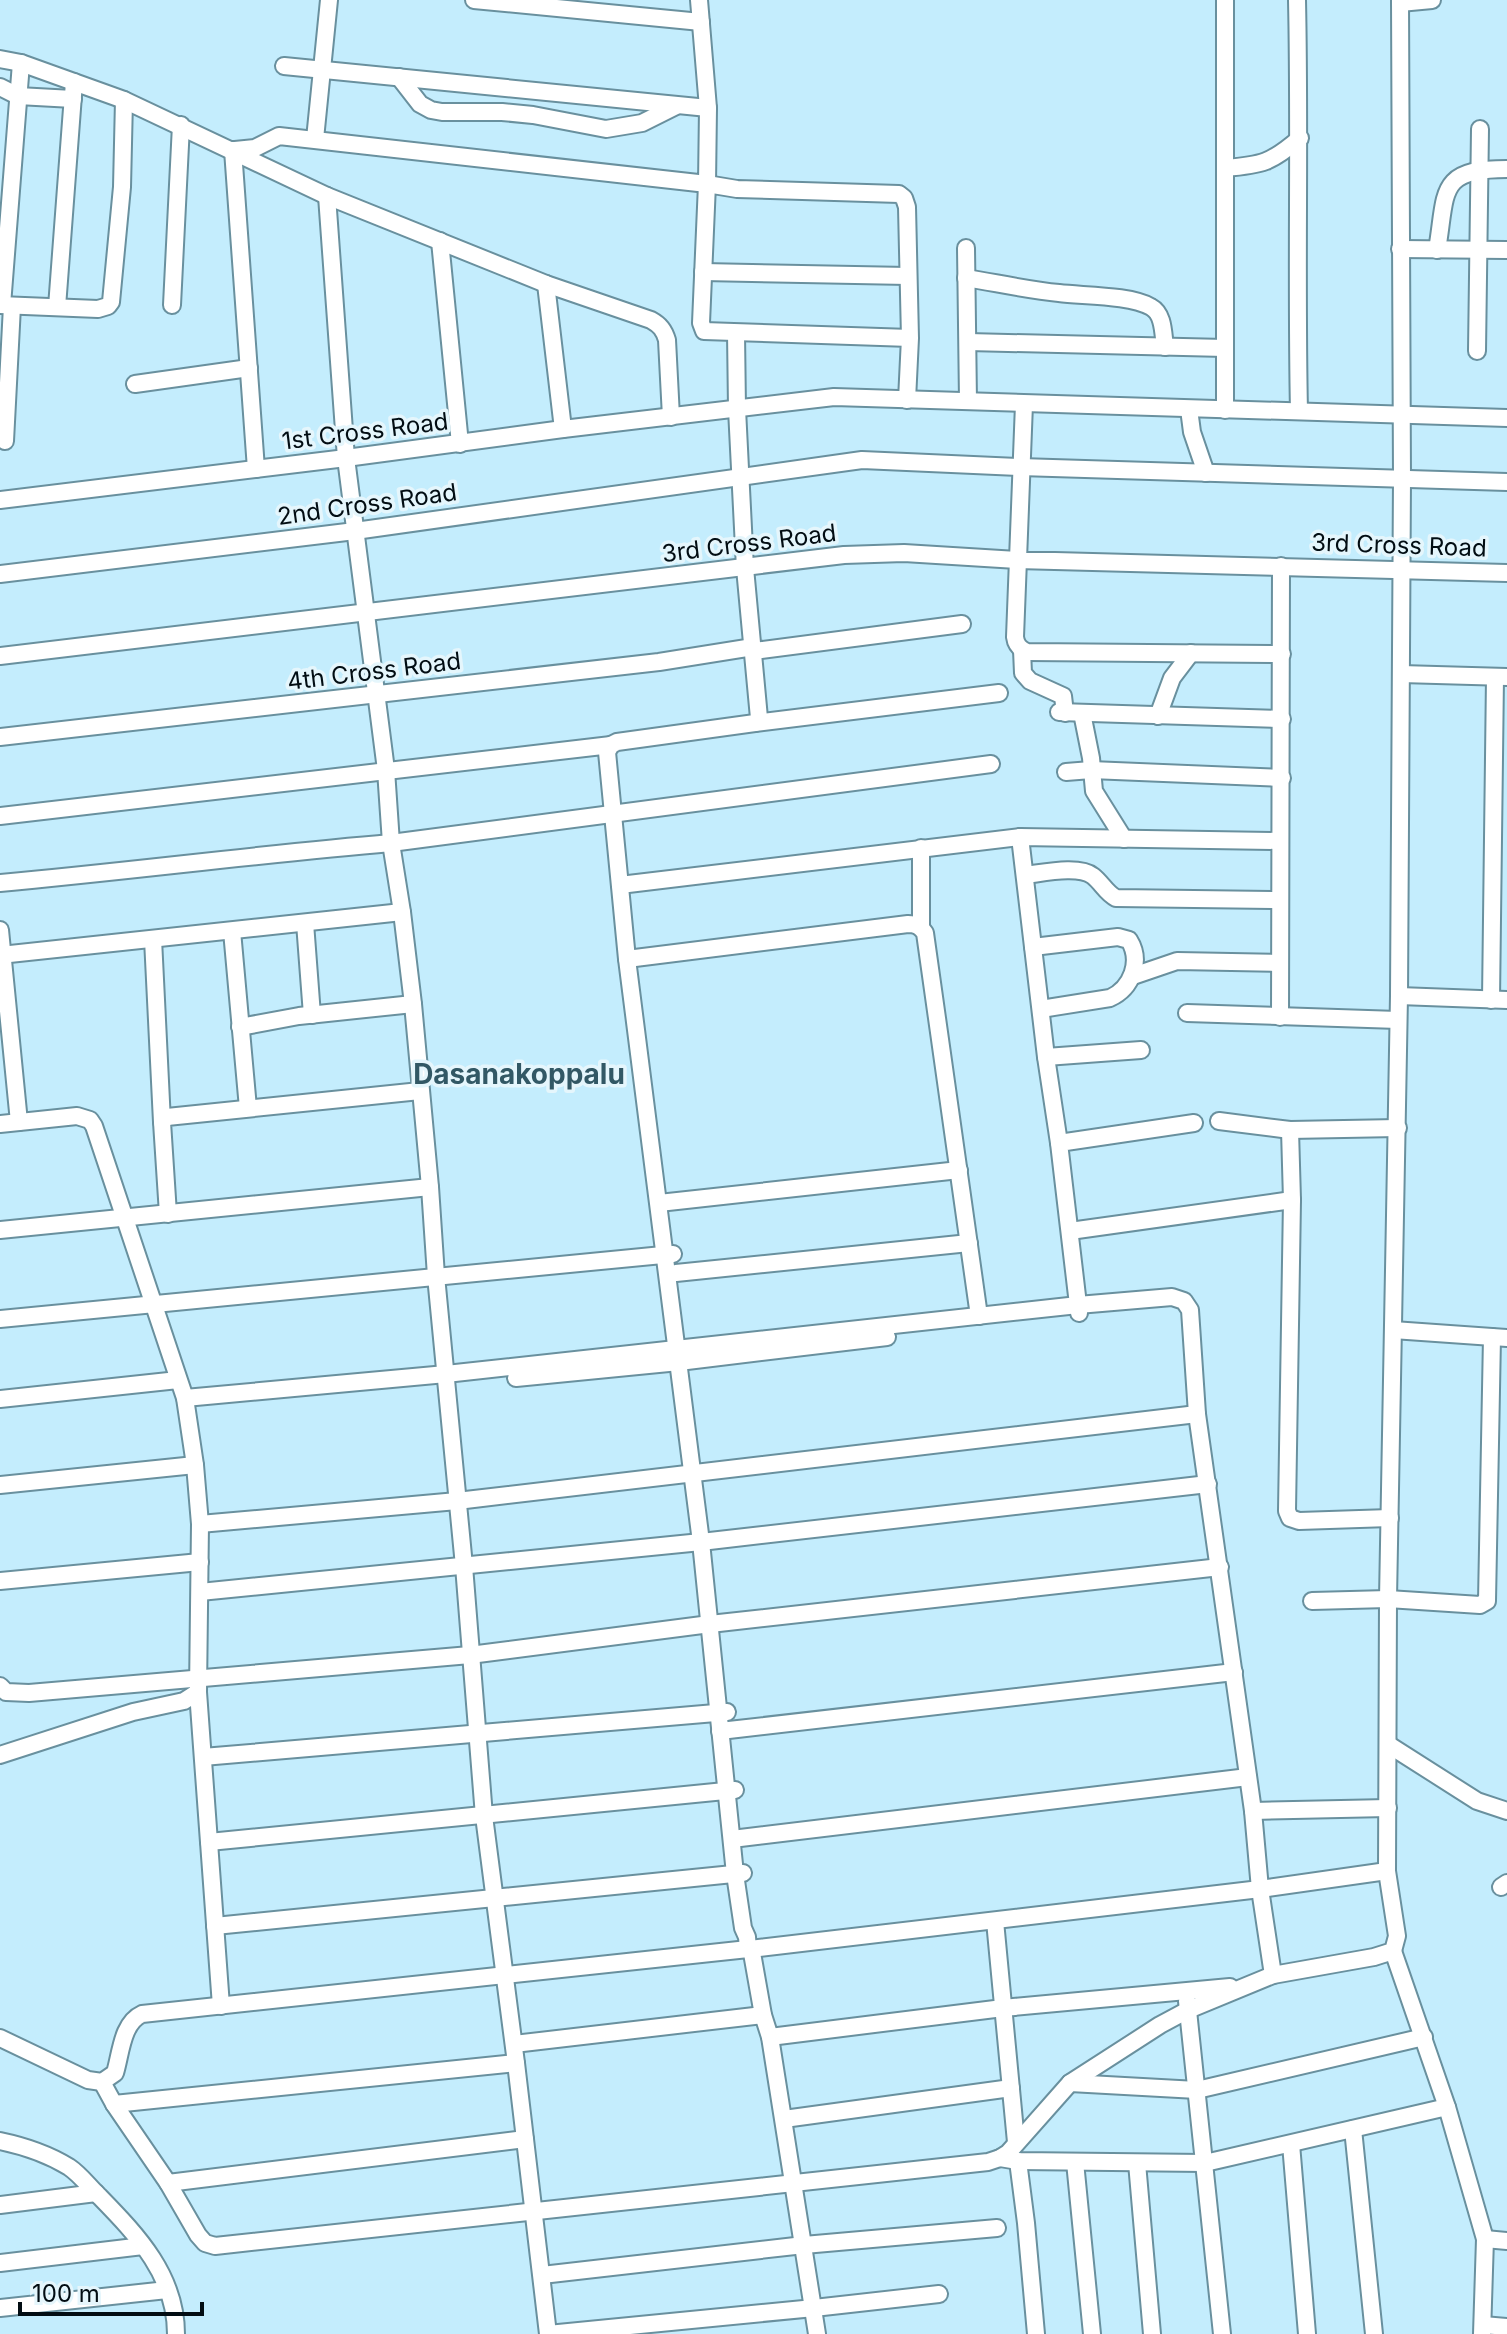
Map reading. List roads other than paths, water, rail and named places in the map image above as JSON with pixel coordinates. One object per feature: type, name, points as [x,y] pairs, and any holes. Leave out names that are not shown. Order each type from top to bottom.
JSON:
[{"type":"street","points":[[315,139],[329,0]]},
{"type":"street","points":[[474,0],[560,4],[701,22]]},
{"type":"street","points":[[699,0],[708,108],[702,327],[709,332],[910,338]]},
{"type":"street","points":[[1225,0],[1225,410]]},
{"type":"street","points":[[1297,0],[1299,411]]},
{"type":"street","points":[[1432,0],[1400,1],[1402,478],[1399,996],[1388,1599],[1387,1871],[1397,1936],[1393,1951],[1447,2107],[1485,2239],[1482,2329],[1507,2327]]},
{"type":"street","points":[[0,59],[21,63],[74,91]]},
{"type":"street","points":[[5,441],[5,306],[21,63]]},
{"type":"street","points":[[284,66],[708,108]]},
{"type":"street","points":[[399,77],[420,104],[431,110],[533,115],[606,129],[642,123],[678,105]]},
{"type":"street","points":[[0,87],[18,96],[74,91],[124,100],[327,196],[546,284],[651,320],[660,325],[667,340],[671,417]]},
{"type":"street","points":[[57,307],[74,91]]},
{"type":"street","points":[[5,306],[103,308],[111,302],[122,187],[124,100]]},
{"type":"street","points":[[172,305],[181,125]]},
{"type":"street","points":[[1477,351],[1480,129]]},
{"type":"street","points":[[233,150],[255,148],[279,136],[737,189],[899,194],[907,207],[910,338],[907,400]]},
{"type":"street","points":[[1225,168],[1266,163],[1300,138]]},
{"type":"street","points":[[233,150],[256,469]]},
{"type":"street","points":[[1437,250],[1448,187],[1460,176],[1479,169],[1507,169]]},
{"type":"street","points":[[327,196],[346,458],[413,1004],[484,1816],[548,2334],[939,2294]]},
{"type":"street","points":[[440,241],[460,444]]},
{"type":"street","points":[[966,248],[968,401]]},
{"type":"street","points":[[1400,249],[1507,250]]},
{"type":"street","points":[[703,272],[908,276]]},
{"type":"street","points":[[966,278],[1056,293],[1133,301],[1152,307],[1162,324],[1165,347]]},
{"type":"street","points":[[546,284],[563,429]]},
{"type":"street","points":[[736,333],[745,568],[759,718],[755,723]]},
{"type":"street","points":[[968,342],[1225,348]]},
{"type":"street","points":[[135,384],[249,368]]},
{"type":"street","name":"1st Cross Road","points":[[0,500],[834,397],[1507,418]]},
{"type":"street","points":[[1024,404],[1015,637],[1022,650],[1282,654]]},
{"type":"street","points":[[1189,409],[1192,432],[1206,473]]},
{"type":"street","name":"2nd Cross Road","points":[[0,574],[355,531],[862,460],[1507,482]]},
{"type":"street","name":"3rd Cross Road","points":[[0,656],[844,555],[904,553],[1017,560],[1507,573]]},
{"type":"street","points":[[1280,1017],[1281,566]]},
{"type":"street","name":"4th Cross Road","points":[[0,737],[962,624]]},
{"type":"street","points":[[1022,650],[1023,673],[1030,681],[1063,696],[1062,712],[1282,719]]},
{"type":"street","points":[[1158,716],[1172,678],[1191,653]]},
{"type":"street","points":[[1399,996],[1499,1000],[1501,677],[1401,674]]},
{"type":"street","points":[[0,816],[610,746],[620,741],[999,693]]},
{"type":"street","points":[[1082,713],[1094,791],[1124,839]]},
{"type":"street","points":[[610,746],[607,752],[618,815],[632,958],[715,1623],[743,1928],[752,1953],[770,2037],[817,2334]]},
{"type":"street","points":[[0,883],[391,843],[991,764]]},
{"type":"street","points":[[1066,772],[1091,770],[1282,778]]},
{"type":"street","points":[[625,884],[1020,837],[1279,841]]},
{"type":"street","points":[[1020,837],[1079,1310]]},
{"type":"street","points":[[921,848],[921,927]]},
{"type":"street","points":[[1025,875],[1080,871],[1096,878],[1116,898],[1280,900]]},
{"type":"street","points":[[1,955],[402,912]]},
{"type":"street","points":[[305,923],[312,1015]]},
{"type":"street","points":[[632,958],[908,924],[921,927],[925,933],[979,1316]]},
{"type":"street","points":[[0,930],[5,1040],[19,1122]]},
{"type":"street","points":[[232,931],[248,1108]]},
{"type":"street","points":[[1033,947],[1124,938],[1132,944],[1133,976],[1123,991],[1110,998],[1041,1009]]},
{"type":"street","points":[[153,939],[168,1214]]},
{"type":"street","points":[[1133,976],[1177,961],[1280,963]]},
{"type":"street","points":[[240,1027],[312,1015],[413,1004]]},
{"type":"street","points":[[1187,1013],[1398,1020]]},
{"type":"street","points":[[1046,1057],[1141,1050]]},
{"type":"street","points":[[162,1122],[173,1115],[420,1091]]},
{"type":"street","points":[[0,1124],[77,1116],[90,1120],[94,1126],[186,1404],[200,1524],[198,1685],[221,2006]]},
{"type":"street","points":[[1219,1121],[1290,1130],[1398,1128]]},
{"type":"street","points":[[1059,1143],[1194,1123]]},
{"type":"street","points":[[1290,1130],[1292,1200],[1287,1511],[1290,1518],[1299,1521],[1390,1518]]},
{"type":"street","points":[[664,1202],[959,1170]]},
{"type":"street","points":[[0,1230],[430,1187]]},
{"type":"street","points":[[1070,1231],[1292,1200]]},
{"type":"street","points":[[676,1273],[969,1243]]},
{"type":"street","points":[[0,1319],[670,1255]]},
{"type":"street","points":[[670,1255],[676,1273],[683,1355]]},
{"type":"street","points":[[683,1355],[979,1316],[1175,1307],[1184,1301],[1190,1310],[1197,1414],[1273,1975]]},
{"type":"street","points":[[186,1404],[683,1355],[1079,1310]]},
{"type":"street","points":[[1312,1601],[1388,1599],[1480,1605],[1487,1601],[1500,1338],[1393,1330]]},
{"type":"street","points":[[0,1399],[178,1380]]},
{"type":"street","points":[[200,1524],[457,1501],[1197,1414]]},
{"type":"street","points":[[0,1485],[195,1465]]},
{"type":"street","points":[[200,1592],[705,1541],[1208,1484]]},
{"type":"street","points":[[0,1581],[200,1562]]},
{"type":"street","points":[[0,1686],[6,1692],[29,1693],[198,1685],[1220,1567]]},
{"type":"street","points":[[725,1731],[1234,1672]]},
{"type":"street","points":[[0,1755],[133,1712],[184,1701],[198,1685]]},
{"type":"street","points":[[203,1757],[723,1712]]},
{"type":"street","points":[[1389,1745],[1477,1801],[1507,1811]]},
{"type":"street","points":[[737,1838],[1248,1777]]},
{"type":"street","points":[[209,1842],[731,1790]]},
{"type":"street","points":[[1253,1811],[1388,1808]]},
{"type":"street","points":[[0,2038],[88,2080],[102,2082],[115,2073],[128,2024],[134,2018],[151,2012],[504,1976],[748,1945],[995,1921],[1387,1871]]},
{"type":"street","points":[[215,1926],[740,1873]]},
{"type":"street","points":[[995,1921],[1016,2142]]},
{"type":"street","points":[[102,2082],[198,2235],[210,2245],[988,2162],[1008,2153],[1070,2083],[1188,2010],[1273,1975],[1393,1951]]},
{"type":"street","points":[[770,2037],[1003,2008],[1245,1986]]},
{"type":"street","points":[[1185,1991],[1222,2334]]},
{"type":"street","points":[[514,2044],[763,2015]]},
{"type":"street","points":[[1070,2083],[1197,2090],[1424,2037]]},
{"type":"street","points":[[114,2104],[516,2063]]},
{"type":"street","points":[[784,2119],[1011,2088]]},
{"type":"street","points":[[1000,2158],[1018,2161],[1205,2163],[1447,2107]]},
{"type":"street","points":[[1353,2129],[1374,2334]]},
{"type":"street","points":[[168,2183],[525,2139]]},
{"type":"street","points":[[0,2141],[23,2146],[57,2160],[73,2170],[96,2193],[153,2257],[163,2275],[176,2316],[176,2334]]},
{"type":"street","points":[[1291,2144],[1307,2334]]},
{"type":"street","points":[[1018,2161],[1036,2334]]},
{"type":"street","points":[[1075,2162],[1092,2334]]},
{"type":"street","points":[[1137,2163],[1152,2334]]},
{"type":"street","points":[[0,2205],[96,2193]]},
{"type":"street","points":[[542,2275],[804,2245],[997,2228]]},
{"type":"street","points":[[1485,2239],[1507,2241]]},
{"type":"street","points":[[0,2263],[143,2246]]},
{"type":"street","points":[[0,2308],[167,2290]]},
{"type":"district","name":"Dasanakoppalu","points":[[519,1074]]}]
